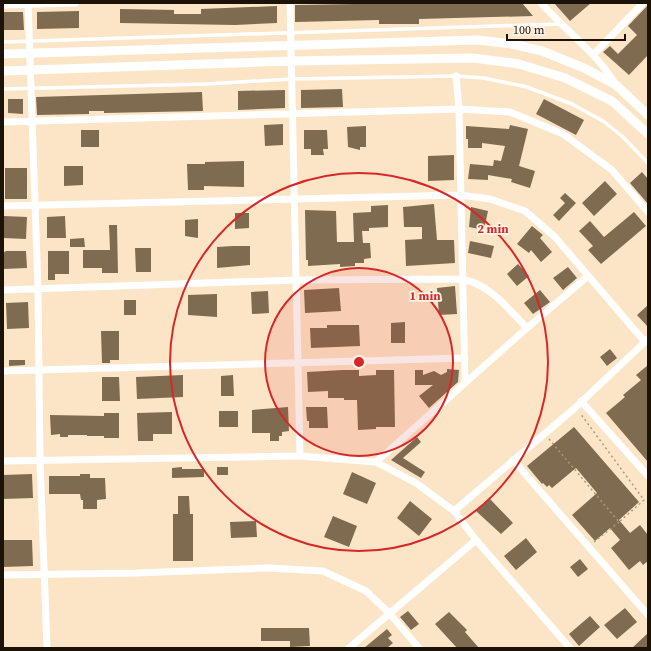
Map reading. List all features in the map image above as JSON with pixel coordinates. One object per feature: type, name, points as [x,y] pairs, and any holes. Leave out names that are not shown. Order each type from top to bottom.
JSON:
[{"type":"street","points":[[3,5],[75,3]]},
{"type":"street","points":[[290,3],[300,456]]},
{"type":"street","points":[[541,3],[560,24],[607,69],[616,85]]},
{"type":"street","points":[[592,55],[643,3]]},
{"type":"street","points":[[28,4],[38,289],[40,460],[46,574],[47,648]]},
{"type":"street","points":[[3,54],[478,40],[512,44],[542,51],[584,68],[616,85],[648,115]]},
{"type":"street","points":[[3,71],[292,60],[473,58],[519,64],[565,78],[612,101],[648,134]]},
{"type":"street","points":[[456,76],[459,109],[462,279],[466,382]]},
{"type":"street","points":[[3,122],[459,109],[510,112],[563,134],[612,170],[648,212]]},
{"type":"street","points":[[3,206],[460,195],[490,199],[525,211],[555,237],[646,340],[576,407],[454,511]]},
{"type":"street","points":[[376,462],[526,328],[588,276]]},
{"type":"street","points":[[3,290],[296,280],[462,279],[476,282],[493,292],[526,328]]},
{"type":"street","points":[[3,371],[465,358]]},
{"type":"street","points":[[581,401],[648,476]]},
{"type":"street","points":[[3,461],[300,456],[376,462],[416,483],[454,511],[476,540],[570,648]]},
{"type":"street","points":[[513,460],[648,615]]},
{"type":"street","points":[[349,648],[476,540]]},
{"type":"street","points":[[3,576],[268,568],[323,571],[366,592],[390,614],[419,648]]},
{"type":"lane","points":[[3,42],[560,24]]},
{"type":"lane","points":[[3,89],[206,84],[292,79],[456,76],[484,78],[527,87],[572,104],[602,121],[622,136],[648,162]]},
{"type":"path","points":[[576,407],[644,500],[588,547]]},
{"type":"path","points":[[544,433],[619,522]]},
{"type":"building","points":[[522,3],[533,16],[419,19],[419,24],[379,24],[379,20],[295,22],[295,5]]},
{"type":"building","points":[[554,3],[591,3],[570,21]]},
{"type":"building","points":[[648,5],[648,55],[629,75],[603,52],[610,46],[618,54],[637,35],[628,26]]},
{"type":"building","points":[[277,6],[277,23],[235,25],[120,23],[120,9],[174,10],[174,14],[201,14],[201,9]]},
{"type":"building","points":[[79,11],[79,28],[37,29],[37,12]]},
{"type":"building","points":[[3,12],[23,12],[24,30],[3,30]]},
{"type":"building","points":[[342,89],[343,107],[301,108],[301,90]]},
{"type":"building","points":[[285,90],[285,108],[238,110],[238,91]]},
{"type":"building","points":[[202,92],[203,111],[104,113],[104,111],[89,111],[89,114],[37,115],[36,97]]},
{"type":"building","points":[[8,99],[23,99],[23,114],[8,113]]},
{"type":"building","points":[[544,99],[584,120],[576,135],[536,114]]},
{"type":"building","points":[[283,124],[283,145],[265,146],[264,125]]},
{"type":"building","points":[[510,125],[528,129],[519,166],[535,171],[530,188],[511,182],[512,179],[488,175],[488,180],[468,179],[470,164],[493,166],[494,160],[501,161],[505,146],[482,143],[482,148],[468,148],[466,126],[509,129]]},
{"type":"building","points":[[366,126],[366,147],[360,147],[360,150],[348,147],[347,127]]},
{"type":"building","points":[[81,130],[99,130],[99,147],[81,147]]},
{"type":"building","points":[[304,130],[327,130],[328,149],[323,149],[324,155],[311,155],[311,149],[304,149]]},
{"type":"building","points":[[454,155],[454,180],[428,181],[428,156]]},
{"type":"building","points":[[244,161],[244,187],[204,186],[204,190],[188,190],[187,164]]},
{"type":"building","points":[[64,166],[83,166],[83,185],[64,186]]},
{"type":"building","points":[[5,168],[27,168],[27,199],[5,199]]},
{"type":"building","points":[[642,172],[648,179],[648,204],[630,183]]},
{"type":"building","points":[[605,181],[617,194],[594,216],[582,203]]},
{"type":"building","points":[[565,193],[576,203],[559,221],[553,215],[565,203],[560,198]]},
{"type":"building","points":[[434,204],[437,240],[454,240],[455,263],[406,266],[405,240],[422,239],[422,227],[404,227],[403,207]]},
{"type":"building","points":[[388,205],[388,227],[369,228],[369,231],[362,231],[363,243],[370,243],[371,258],[364,259],[364,263],[355,263],[355,266],[340,267],[340,264],[308,266],[308,260],[306,260],[305,210],[336,211],[337,242],[354,242],[353,213],[371,212],[371,206]]},
{"type":"building","points":[[471,207],[488,211],[484,230],[469,227]]},
{"type":"building","points":[[634,212],[646,226],[601,264],[588,250],[593,246],[579,231],[590,221],[604,237]]},
{"type":"building","points":[[235,213],[249,213],[249,228],[235,229]]},
{"type":"building","points":[[4,216],[27,217],[26,239],[3,238]]},
{"type":"building","points":[[65,216],[66,238],[47,238],[47,217]]},
{"type":"building","points":[[198,219],[198,238],[185,236],[185,220]]},
{"type":"building","points":[[109,225],[117,225],[118,273],[102,273],[102,268],[83,268],[83,250],[110,250]]},
{"type":"building","points":[[532,226],[543,235],[540,238],[552,252],[541,262],[531,250],[529,253],[517,244]]},
{"type":"building","points":[[84,238],[85,247],[70,247],[70,239]]},
{"type":"building","points":[[470,241],[494,246],[491,258],[468,253]]},
{"type":"building","points":[[250,246],[250,265],[217,268],[217,247]]},
{"type":"building","points":[[135,248],[151,248],[151,272],[136,272]]},
{"type":"building","points":[[6,251],[26,251],[27,268],[3,269],[3,253]]},
{"type":"building","points":[[48,251],[69,251],[69,274],[55,274],[55,280],[48,280]]},
{"type":"building","points":[[518,264],[529,276],[517,286],[507,274]]},
{"type":"building","points":[[568,267],[577,278],[563,290],[553,278]]},
{"type":"building","points":[[455,286],[457,314],[439,315],[437,288]]},
{"type":"building","points":[[339,288],[341,311],[305,313],[304,290]]},
{"type":"building","points":[[540,290],[550,302],[533,314],[524,303]]},
{"type":"building","points":[[268,291],[269,313],[252,314],[251,292]]},
{"type":"building","points":[[217,294],[217,317],[188,315],[188,295]]},
{"type":"building","points":[[124,300],[136,300],[136,315],[124,315]]},
{"type":"building","points":[[28,302],[29,328],[7,329],[6,303]]},
{"type":"building","points":[[648,305],[648,327],[637,315]]},
{"type":"building","points":[[405,322],[405,343],[391,343],[391,323]]},
{"type":"building","points":[[327,325],[359,325],[360,346],[311,348],[310,328],[327,328]]},
{"type":"building","points":[[101,331],[119,331],[119,360],[110,360],[110,363],[102,363]]},
{"type":"building","points":[[610,349],[617,358],[607,366],[600,357]]},
{"type":"building","points":[[9,360],[25,360],[25,365],[9,366]]},
{"type":"building","points":[[648,365],[648,462],[606,413],[625,397],[623,395],[641,380],[636,375]]},
{"type":"building","points":[[447,369],[459,370],[458,382],[429,408],[419,396],[433,385],[415,385],[415,370],[423,370],[423,375],[434,371],[441,375],[447,372]]},
{"type":"building","points":[[359,370],[359,376],[376,375],[376,370],[394,370],[395,427],[376,427],[376,429],[358,430],[357,400],[328,398],[328,391],[308,392],[307,372]]},
{"type":"building","points":[[183,375],[183,397],[137,399],[136,377]]},
{"type":"building","points":[[233,375],[234,396],[221,396],[221,376]]},
{"type":"building","points":[[102,377],[119,377],[120,401],[102,401]]},
{"type":"building","points":[[288,407],[289,431],[282,432],[282,436],[279,436],[279,441],[270,441],[270,433],[252,433],[252,410]]},
{"type":"building","points":[[306,407],[327,407],[328,428],[309,428]]},
{"type":"building","points":[[219,411],[238,411],[238,427],[219,427]]},
{"type":"building","points":[[172,412],[172,434],[153,434],[153,441],[138,441],[137,413]]},
{"type":"building","points":[[104,413],[119,413],[119,438],[104,438],[104,436],[87,435],[68,435],[68,437],[60,437],[60,434],[51,435],[50,415],[104,416]]},
{"type":"building","points":[[574,427],[639,502],[619,520],[630,533],[640,525],[648,535],[648,561],[643,565],[640,561],[629,570],[611,548],[620,540],[610,528],[595,541],[572,515],[597,493],[576,468],[552,488],[549,485],[547,487],[543,483],[542,484],[527,466]]},
{"type":"building","points":[[417,437],[421,442],[403,458],[425,472],[421,478],[391,460]]},
{"type":"building","points":[[182,467],[182,469],[204,469],[204,477],[172,478],[172,468]]},
{"type":"building","points":[[217,467],[228,467],[228,475],[217,475]]},
{"type":"building","points":[[352,472],[376,483],[367,504],[343,494]]},
{"type":"building","points":[[32,474],[33,498],[3,499],[3,475]]},
{"type":"building","points":[[80,474],[90,474],[90,478],[105,478],[106,499],[97,500],[97,509],[83,509],[83,500],[81,500],[80,494],[49,494],[49,476],[80,476]]},
{"type":"building","points":[[178,496],[189,496],[190,514],[193,514],[193,561],[173,561],[173,514],[178,514]]},
{"type":"building","points":[[490,499],[513,523],[501,534],[476,511]]},
{"type":"building","points":[[410,501],[432,519],[419,536],[397,518]]},
{"type":"building","points":[[333,516],[357,526],[349,547],[324,537]]},
{"type":"building","points":[[256,521],[257,537],[231,538],[230,522]]},
{"type":"building","points":[[526,538],[537,552],[516,570],[504,556]]},
{"type":"building","points":[[3,540],[32,540],[33,566],[3,567]]},
{"type":"building","points":[[580,559],[588,569],[578,577],[570,567]]},
{"type":"building","points":[[625,608],[637,622],[617,639],[604,625]]},
{"type":"building","points":[[408,611],[419,624],[411,630],[400,617]]},
{"type":"building","points":[[449,612],[467,630],[465,632],[479,648],[457,648],[435,624]]},
{"type":"building","points":[[590,616],[600,627],[579,646],[569,634]]},
{"type":"building","points":[[261,628],[309,628],[310,646],[290,647],[290,641],[261,641]]},
{"type":"building","points":[[387,629],[392,635],[388,638],[393,643],[387,648],[364,648]]},
{"type":"building","points":[[648,633],[648,648],[632,648]]}]
